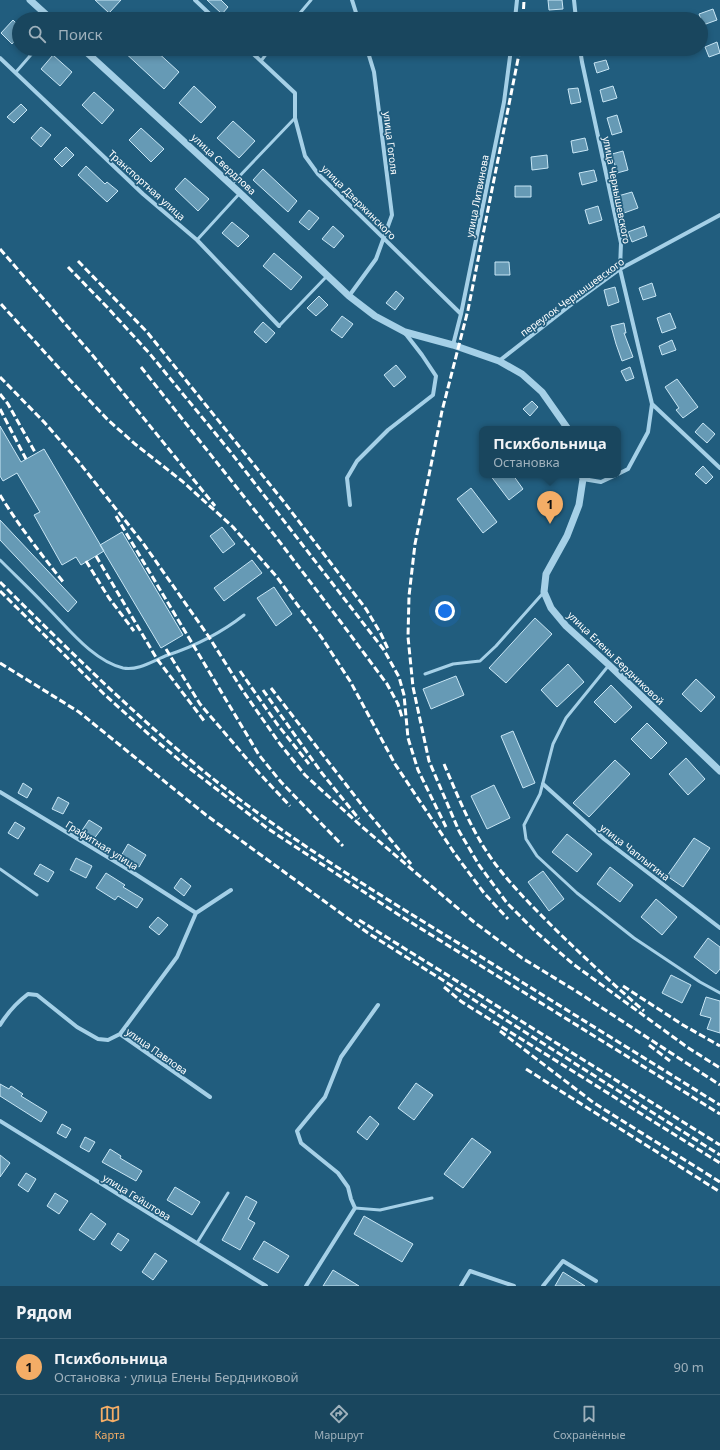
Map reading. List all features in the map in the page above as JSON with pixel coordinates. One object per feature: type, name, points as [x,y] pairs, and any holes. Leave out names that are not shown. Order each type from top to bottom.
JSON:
[{"type":"street","points":[[30,0],[43,12]]},
{"type":"street","points":[[195,0],[208,12]]},
{"type":"street","points":[[352,0],[356,12]]},
{"type":"street","points":[[516,12],[517,0]]},
{"type":"street","points":[[574,0],[575,12]]},
{"type":"street","name":"улица Свердлова","points":[[91,56],[240,193],[349,296]]},
{"type":"street","name":"улица Дзержинского","points":[[256,56],[296,93],[295,118],[305,156],[318,174],[461,314]]},
{"type":"street","name":"улица Гоголя","points":[[349,296],[376,259],[392,215],[374,72],[369,56]]},
{"type":"street","name":"улица Литвинова","points":[[453,345],[461,314],[504,102],[510,56]]},
{"type":"street","name":"улица Чернышевского","points":[[581,56],[621,243],[620,269],[652,404],[648,432],[628,469],[621,472]]},
{"type":"street","name":"Транспортная улица","points":[[0,58],[143,194],[197,240],[280,326]]},
{"type":"street","name":"переулок Чернышевского","points":[[499,361],[568,307],[620,269],[720,216]]},
{"type":"street","points":[[349,296],[375,316],[404,332],[453,345],[499,361],[522,374],[542,392],[566,426]]},
{"type":"street","points":[[350,505],[347,478],[357,461],[388,430],[433,395],[436,376],[404,332]]},
{"type":"street","points":[[652,404],[720,468]]},
{"type":"street","points":[[544,592],[546,574],[567,536],[579,505],[582,478]]},
{"type":"street","name":"улица Чернышевского","points":[[586,478],[601,482],[609,478]]},
{"type":"street","name":"улица Елены Бердниковой","points":[[544,592],[551,608],[566,626],[610,665],[720,770]]},
{"type":"street","name":"улица Чаплыгина","points":[[543,784],[604,839],[720,928]]},
{"type":"street","name":"Графитная улица","points":[[0,792],[196,913]]},
{"type":"street","points":[[120,1034],[177,957],[196,913],[231,890]]},
{"type":"street","name":"улица Павлова","points":[[0,1025],[12,1006],[28,994],[37,995],[77,1027],[98,1039],[108,1040],[120,1034],[210,1097]]},
{"type":"street","points":[[306,1286],[355,1208],[348,1187],[338,1173],[301,1143],[298,1131],[325,1096],[341,1057],[378,1005]]},
{"type":"street","name":"улица Гейштова","points":[[0,1122],[266,1286]]},
{"type":"street","points":[[542,1286],[563,1261],[596,1281]]},
{"type":"street","points":[[462,1286],[470,1271],[514,1286]]},
{"type":"lane","points":[[301,12],[311,0]]},
{"type":"lane","points":[[16,72],[30,56]]},
{"type":"lane","points":[[261,61],[265,56]]},
{"type":"lane","points":[[231,185],[295,118]]},
{"type":"lane","points":[[197,240],[240,193]]},
{"type":"lane","points":[[280,326],[327,276]]},
{"type":"lane","points":[[0,560],[82,643],[106,661],[124,668],[142,667],[157,659],[184,649],[229,626],[244,615]]},
{"type":"lane","points":[[425,674],[453,664],[480,661],[496,646],[544,592]]},
{"type":"lane","points":[[610,665],[566,718],[553,744],[540,794],[524,825],[526,839],[537,856],[577,893],[634,938],[700,982],[720,993]]},
{"type":"lane","points":[[0,869],[37,895]]},
{"type":"lane","points":[[197,1243],[228,1193]]},
{"type":"lane","points":[[355,1208],[380,1210],[432,1198]]},
{"type":"building","points":[[95,0],[121,0],[110,12],[108,12]]},
{"type":"building","points":[[207,0],[221,0],[228,7],[224,12],[220,12]]},
{"type":"building","points":[[548,0],[562,0],[563,9],[549,10]]},
{"type":"building","points":[[713,9],[717,20],[708,23],[708,12],[705,12]]},
{"type":"building","points":[[12,21],[12,44],[1,33]]},
{"type":"building","points":[[717,42],[720,53],[709,57],[708,46]]},
{"type":"building","points":[[52,56],[54,56],[72,72],[60,86],[41,69]]},
{"type":"building","points":[[129,56],[162,56],[179,72],[164,89]]},
{"type":"building","points":[[606,60],[609,69],[597,73],[594,63]]},
{"type":"building","points":[[194,86],[216,107],[201,123],[179,103]]},
{"type":"building","points":[[613,86],[617,98],[603,102],[600,90]]},
{"type":"building","points":[[578,88],[581,102],[571,104],[568,89]]},
{"type":"building","points":[[94,92],[114,110],[102,124],[82,105]]},
{"type":"building","points":[[21,104],[27,110],[14,123],[7,117]]},
{"type":"building","points":[[617,115],[622,132],[612,135],[607,118]]},
{"type":"building","points":[[233,121],[255,141],[239,158],[217,138]]},
{"type":"building","points":[[41,127],[51,135],[41,147],[31,138]]},
{"type":"building","points":[[141,128],[164,149],[151,162],[129,140]]},
{"type":"building","points":[[585,138],[588,150],[573,153],[571,141]]},
{"type":"building","points":[[66,147],[74,155],[62,167],[54,159]]},
{"type":"building","points":[[623,151],[628,170],[617,173],[612,154]]},
{"type":"building","points":[[547,155],[548,168],[532,170],[531,157]]},
{"type":"building","points":[[86,166],[105,184],[107,182],[118,191],[107,202],[78,175]]},
{"type":"building","points":[[263,169],[297,201],[288,212],[253,180]]},
{"type":"building","points":[[594,170],[597,181],[582,185],[579,173]]},
{"type":"building","points":[[185,178],[209,199],[198,211],[175,189]]},
{"type":"building","points":[[515,186],[531,186],[531,197],[515,197]]},
{"type":"building","points":[[632,192],[638,208],[624,213],[618,196]]},
{"type":"building","points":[[598,206],[602,220],[589,224],[585,210]]},
{"type":"building","points":[[309,210],[319,218],[309,230],[299,222]]},
{"type":"building","points":[[232,222],[249,236],[238,247],[222,233]]},
{"type":"building","points":[[333,226],[344,236],[334,248],[322,239]]},
{"type":"building","points":[[644,226],[647,236],[632,242],[628,232]]},
{"type":"building","points":[[274,253],[302,277],[291,290],[263,266]]},
{"type":"building","points":[[495,262],[509,262],[510,275],[495,275]]},
{"type":"building","points":[[652,283],[656,296],[643,300],[639,288]]},
{"type":"building","points":[[615,287],[619,302],[608,306],[604,290]]},
{"type":"building","points":[[396,291],[404,298],[395,310],[386,303]]},
{"type":"building","points":[[319,296],[328,305],[316,316],[307,308]]},
{"type":"building","points":[[670,313],[676,328],[662,333],[657,318]]},
{"type":"building","points":[[342,316],[353,324],[342,338],[331,330]]},
{"type":"building","points":[[263,322],[275,333],[266,343],[254,332]]},
{"type":"building","points":[[624,323],[626,333],[624,333],[633,357],[622,361],[611,326]]},
{"type":"building","points":[[672,340],[676,350],[662,355],[659,346]]},
{"type":"building","points":[[396,365],[406,377],[394,387],[384,375]]},
{"type":"building","points":[[630,367],[634,378],[626,381],[621,371]]},
{"type":"building","points":[[677,379],[698,407],[683,418],[676,410],[679,408],[665,387]]},
{"type":"building","points":[[532,401],[538,407],[530,416],[523,409]]},
{"type":"building","points":[[703,423],[715,434],[707,443],[695,432]]},
{"type":"building","points":[[0,426],[21,462],[44,449],[104,551],[81,565],[76,557],[62,565],[34,515],[40,512],[17,473],[3,481],[0,476]]},
{"type":"building","points":[[703,466],[713,477],[706,484],[695,474]]},
{"type":"building","points":[[492,478],[515,478],[523,489],[509,500]]},
{"type":"building","points":[[471,488],[497,522],[483,533],[457,499]]},
{"type":"building","points":[[0,520],[77,602],[68,612],[0,540]]},
{"type":"building","points":[[222,527],[235,544],[223,553],[210,536]]},
{"type":"building","points":[[122,532],[183,635],[161,648],[100,545]]},
{"type":"building","points":[[252,560],[262,573],[224,601],[214,588]]},
{"type":"building","points":[[274,587],[292,614],[276,626],[257,598]]},
{"type":"building","points":[[535,618],[552,634],[506,683],[489,668]]},
{"type":"building","points":[[568,664],[584,682],[557,707],[541,690]]},
{"type":"building","points":[[456,676],[464,695],[431,709],[423,689]]},
{"type":"building","points":[[696,679],[715,697],[701,712],[682,694]]},
{"type":"building","points":[[611,685],[632,707],[615,723],[594,702]]},
{"type":"building","points":[[647,723],[667,743],[651,759],[631,739]]},
{"type":"building","points":[[513,731],[535,783],[523,788],[501,736]]},
{"type":"building","points":[[686,758],[705,779],[688,795],[669,774]]},
{"type":"building","points":[[615,760],[630,774],[589,817],[573,803]]},
{"type":"building","points":[[23,783],[32,789],[27,798],[18,793]]},
{"type":"building","points":[[494,785],[510,818],[487,829],[471,796]]},
{"type":"building","points":[[58,797],[69,803],[63,814],[52,809]]},
{"type":"building","points":[[89,820],[102,828],[93,840],[81,832]]},
{"type":"building","points":[[15,822],[25,828],[18,839],[8,833]]},
{"type":"building","points":[[567,834],[592,854],[577,872],[552,852]]},
{"type":"building","points":[[694,838],[710,848],[683,887],[667,876]]},
{"type":"building","points":[[128,844],[146,855],[139,867],[121,856]]},
{"type":"building","points":[[76,858],[92,866],[86,878],[70,870]]},
{"type":"building","points":[[40,864],[54,872],[48,882],[34,874]]},
{"type":"building","points":[[610,867],[633,885],[620,902],[597,884]]},
{"type":"building","points":[[543,871],[564,899],[549,911],[528,882]]},
{"type":"building","points":[[106,873],[125,885],[123,887],[143,899],[137,908],[118,896],[115,900],[96,888]]},
{"type":"building","points":[[181,878],[191,886],[184,896],[174,888]]},
{"type":"building","points":[[656,899],[677,917],[662,935],[641,917]]},
{"type":"building","points":[[158,917],[168,925],[159,935],[149,927]]},
{"type":"building","points":[[708,938],[720,947],[720,969],[716,974],[694,957]]},
{"type":"building","points":[[671,975],[691,985],[682,1003],[662,993]]},
{"type":"building","points":[[706,997],[720,1001],[720,1033],[707,1029],[711,1018],[700,1015]]},
{"type":"building","points":[[416,1083],[433,1095],[414,1120],[398,1108]]},
{"type":"building","points":[[0,1084],[9,1089],[11,1086],[23,1094],[21,1096],[47,1112],[41,1122],[0,1096]]},
{"type":"building","points":[[370,1116],[379,1124],[367,1140],[357,1132]]},
{"type":"building","points":[[62,1124],[71,1129],[66,1138],[57,1133]]},
{"type":"building","points":[[85,1137],[95,1142],[89,1152],[80,1147]]},
{"type":"building","points":[[472,1138],[491,1152],[463,1188],[444,1174]]},
{"type":"building","points":[[110,1149],[121,1156],[120,1158],[142,1171],[136,1181],[102,1162]]},
{"type":"building","points":[[0,1155],[10,1163],[0,1177]]},
{"type":"building","points":[[26,1173],[36,1179],[28,1192],[18,1185]]},
{"type":"building","points":[[175,1187],[200,1202],[192,1215],[167,1200]]},
{"type":"building","points":[[55,1193],[68,1201],[59,1214],[47,1206]]},
{"type":"building","points":[[246,1196],[257,1202],[248,1219],[255,1223],[240,1250],[222,1240]]},
{"type":"building","points":[[91,1213],[106,1224],[94,1240],[79,1230]]},
{"type":"building","points":[[364,1216],[413,1244],[402,1262],[354,1234]]},
{"type":"building","points":[[118,1233],[129,1240],[121,1251],[111,1244]]},
{"type":"building","points":[[264,1241],[289,1256],[278,1273],[253,1259]]},
{"type":"building","points":[[155,1253],[167,1261],[153,1280],[142,1272]]},
{"type":"building","points":[[333,1270],[359,1286],[323,1286]]},
{"type":"building","points":[[563,1272],[585,1286],[555,1286]]},
{"type":"railway","points":[[523,12],[524,0]]},
{"type":"railway","points":[[519,56],[468,310],[442,411],[415,544],[409,596],[408,637],[413,687],[429,761],[459,831],[479,865],[507,903],[535,931],[573,964],[687,1047],[720,1068]]},
{"type":"railway","points":[[0,249],[94,357],[215,506]]},
{"type":"railway","points":[[78,261],[147,332],[284,502],[366,609],[388,649]]},
{"type":"railway","points":[[68,267],[150,354],[229,450],[384,650],[399,677],[404,695],[408,738],[418,770],[446,827]]},
{"type":"railway","points":[[1,304],[108,420],[135,444],[182,481],[233,527],[276,576],[322,638],[350,681],[395,764],[455,854],[484,893],[508,919]]},
{"type":"railway","points":[[141,367],[276,537],[387,684],[398,704],[402,717]]},
{"type":"railway","points":[[0,377],[44,422],[78,461],[143,543],[209,637],[243,691],[280,744],[305,775],[360,825],[474,922],[522,958],[576,991],[720,1085]]},
{"type":"railway","points":[[0,394],[8,404],[36,454]]},
{"type":"railway","points":[[0,409],[26,459]]},
{"type":"railway","points":[[0,495],[23,529],[64,583]]},
{"type":"railway","points":[[116,516],[259,755],[281,782],[343,846]]},
{"type":"railway","points":[[96,556],[157,659],[205,722]]},
{"type":"railway","points":[[86,561],[109,598],[134,631]]},
{"type":"railway","points":[[0,582],[97,677],[131,708],[199,768],[272,823],[376,892],[720,1105]]},
{"type":"railway","points":[[0,591],[105,695],[153,738],[267,828],[399,915],[720,1114]]},
{"type":"railway","points":[[166,649],[200,704],[259,773],[290,806]]},
{"type":"railway","points":[[0,663],[79,712],[206,815],[368,933],[720,1155]]},
{"type":"railway","points":[[240,671],[277,724],[309,764]]},
{"type":"railway","points":[[271,688],[365,809],[411,864]]},
{"type":"railway","points":[[263,690],[321,772],[359,819]]},
{"type":"railway","points":[[444,764],[473,828],[492,860],[518,892],[557,931],[644,1011]]},
{"type":"railway","points":[[359,920],[720,1145]]},
{"type":"railway","points":[[623,986],[683,1025],[720,1046]]},
{"type":"railway","points":[[444,987],[462,1002],[720,1163]]},
{"type":"railway","points":[[500,1031],[594,1103],[720,1182]]},
{"type":"railway","points":[[649,1045],[670,1061]]},
{"type":"railway","points":[[526,1069],[720,1192]]},
{"type":"place","name":"Психбольница","points":[[550,524]]}]
